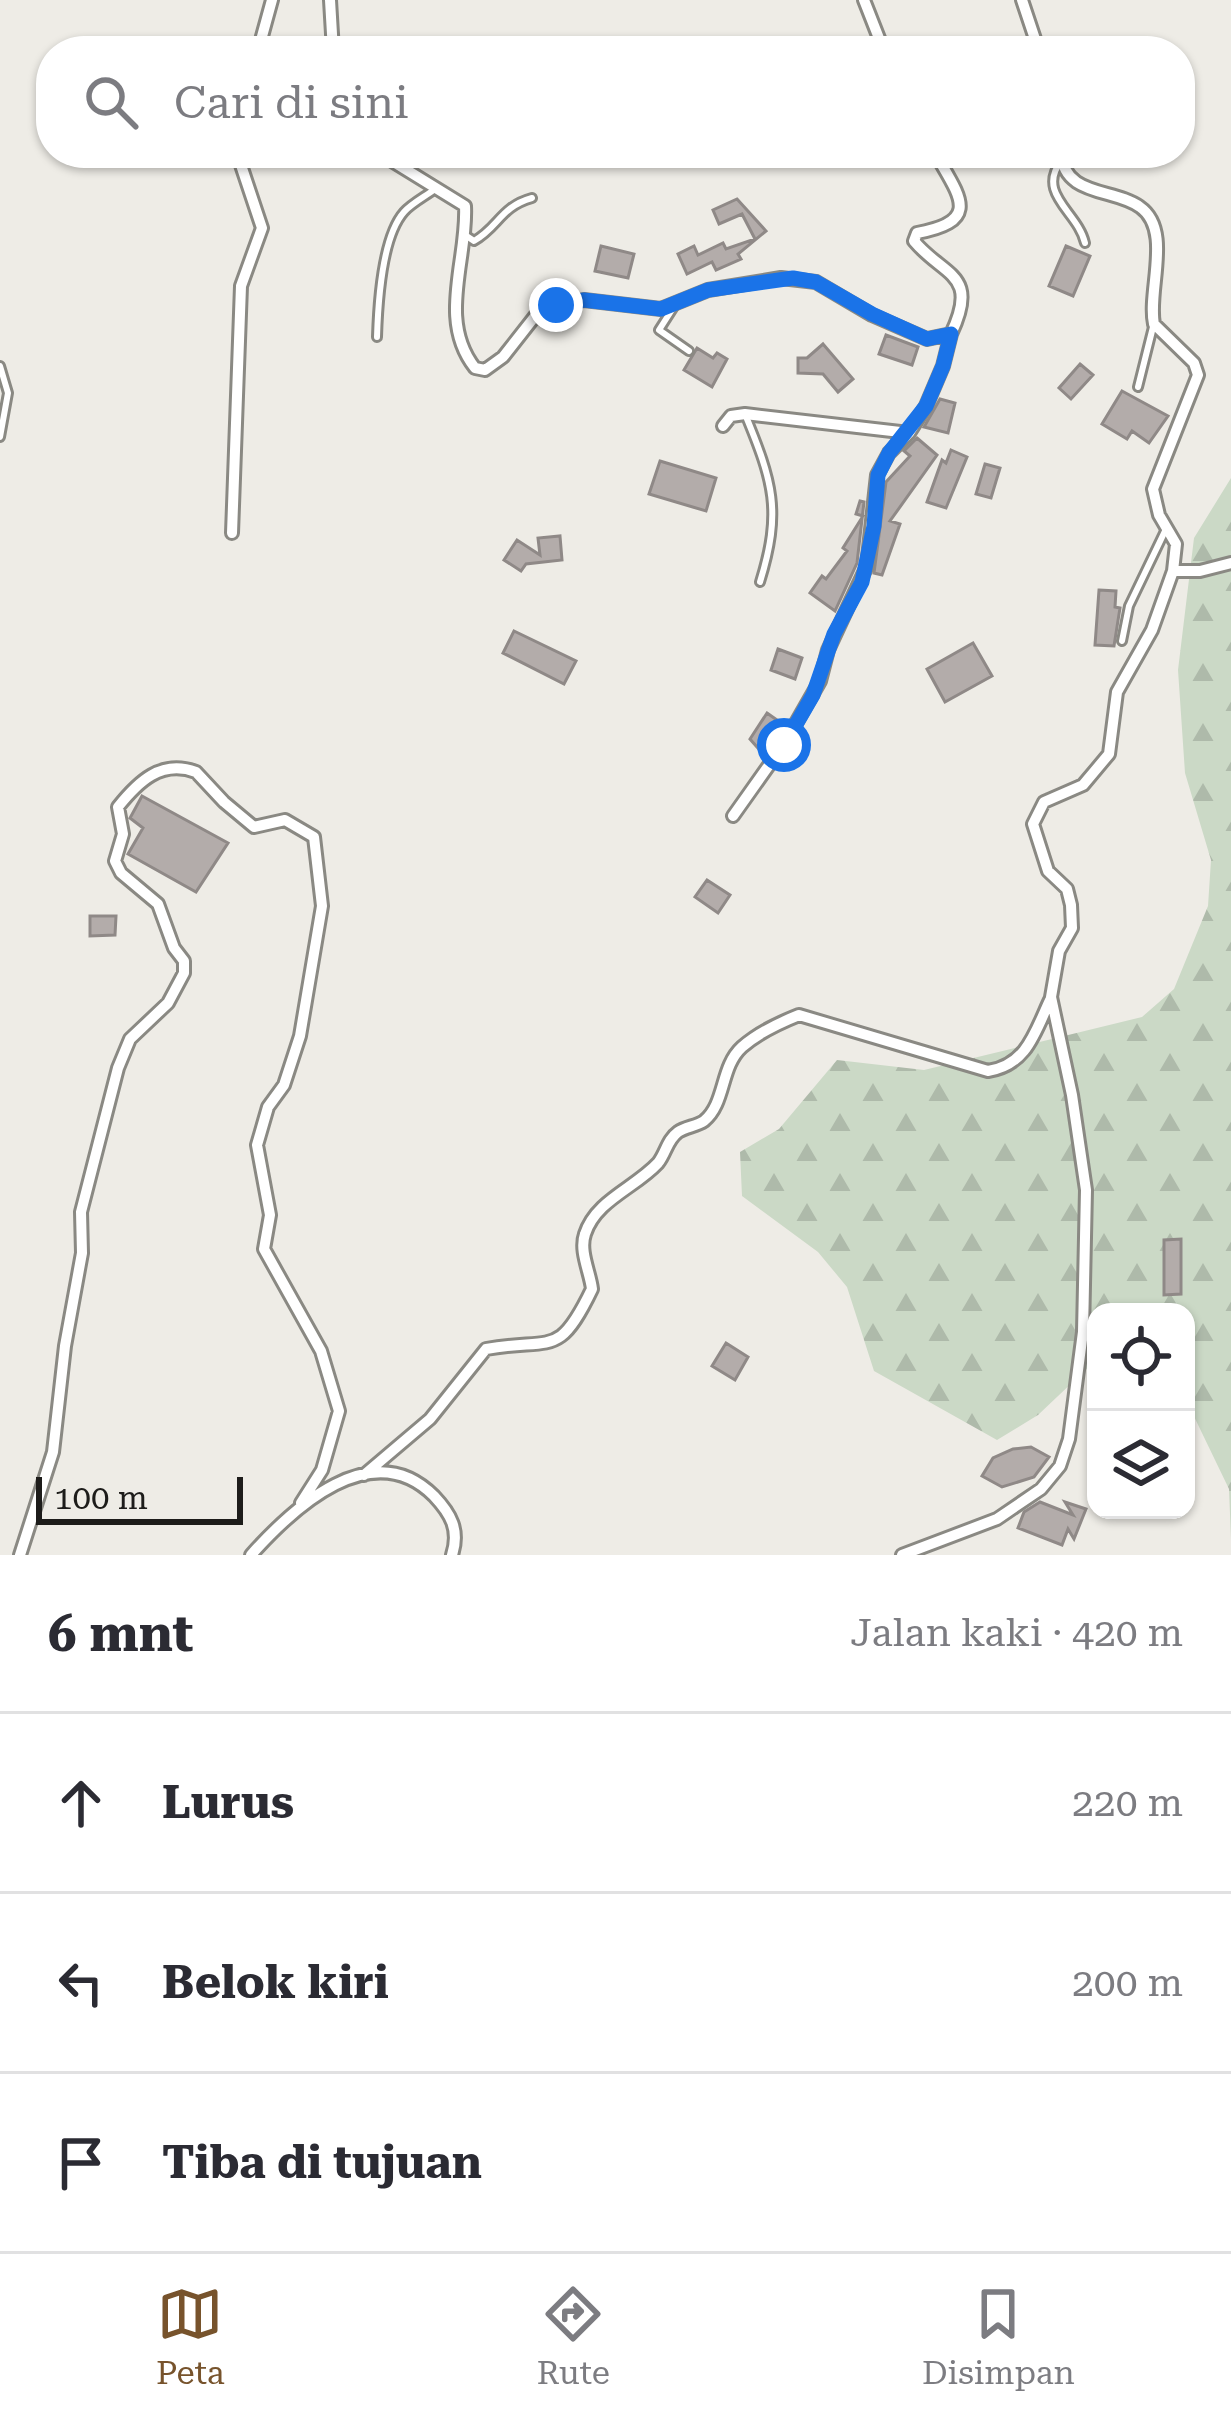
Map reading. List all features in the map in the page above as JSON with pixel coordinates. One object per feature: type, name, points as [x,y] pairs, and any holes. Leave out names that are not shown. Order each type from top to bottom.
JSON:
[{"type":"street","points":[[262,36],[272,0]]},
{"type":"street","points":[[330,0],[332,36]]},
{"type":"street","points":[[864,0],[878,36]]},
{"type":"street","points":[[1022,0],[1035,36]]},
{"type":"street","points":[[232,533],[242,286],[262,228],[243,168]]},
{"type":"street","points":[[403,168],[465,206],[454,293],[460,332],[468,359],[476,368],[494,365],[536,315],[556,305],[584,300],[661,309],[708,290],[781,278],[805,279],[927,339],[951,334]]},
{"type":"street","points":[[733,816],[784,745],[820,681],[834,634],[867,566],[878,475],[935,389],[962,304],[955,276],[914,241],[917,233],[947,228],[956,220],[959,209],[954,187],[943,168]]},
{"type":"street","points":[[364,1475],[430,1419],[486,1349],[551,1344],[562,1337],[592,1289],[583,1238],[589,1225],[604,1206],[663,1157],[678,1132],[704,1120],[717,1101],[724,1071],[740,1049],[774,1025],[799,1016],[988,1071],[1007,1068],[1021,1056],[1051,998],[1059,951],[1072,928],[1067,889],[1048,871],[1040,853],[1033,824],[1036,812],[1043,802],[1083,784],[1109,754],[1117,692],[1152,630],[1178,552],[1153,490],[1198,375],[1194,363],[1154,324],[1156,244],[1149,218],[1142,208],[1081,185],[1069,168]]},
{"type":"street","points":[[723,425],[731,416],[745,414],[909,433]]},
{"type":"street","points":[[1173,571],[1200,571],[1231,563]]},
{"type":"street","points":[[20,1555],[53,1452],[82,1253],[81,1212],[118,1068],[130,1039],[155,1019],[184,974],[184,961],[158,904],[121,874],[115,861],[123,834],[118,807],[136,785],[166,769],[196,772],[254,827],[285,820],[314,837],[322,906],[300,1036],[284,1085],[268,1107],[257,1145],[270,1215],[264,1250],[321,1351],[339,1411],[322,1470],[301,1504],[251,1555]]},
{"type":"street","points":[[902,1555],[997,1520],[1041,1489],[1060,1466],[1069,1439],[1083,1332],[1086,1190],[1051,998]]},
{"type":"street","points":[[301,1504],[340,1480],[364,1475],[405,1478],[428,1490],[454,1523],[452,1555]]},
{"type":"lane","points":[[1056,168],[1053,192],[1082,232],[1084,243]]},
{"type":"lane","points":[[377,337],[380,287],[394,231],[402,214],[435,188]]},
{"type":"lane","points":[[463,234],[474,242],[481,239],[506,209],[532,198]]},
{"type":"lane","points":[[675,305],[659,330],[689,351]]},
{"type":"lane","points":[[1138,387],[1154,324]]},
{"type":"lane","points":[[0,366],[8,393],[0,437]]},
{"type":"lane","points":[[745,414],[772,495],[774,537],[760,582]]},
{"type":"lane","points":[[1122,640],[1129,606],[1166,527]]},
{"type":"green space","points":[[1231,478],[1231,1539],[1229,1489],[1195,1419],[1195,1303],[1087,1303],[1087,1369],[1038,1415],[997,1440],[874,1371],[847,1287],[818,1252],[742,1196],[740,1152],[779,1129],[837,1060],[924,1070],[1142,1017],[1174,989],[1208,906],[1211,860],[1185,773],[1178,670],[1194,538]]},
{"type":"building","points":[[737,199],[766,231],[738,254],[741,259],[716,270],[712,262],[687,274],[678,254],[694,246],[698,255],[723,243],[726,249],[755,239],[742,214],[719,224],[713,210]]},
{"type":"building","points":[[601,246],[634,254],[628,278],[595,271]]},
{"type":"building","points":[[1066,246],[1090,256],[1073,296],[1049,286]]},
{"type":"building","points":[[886,335],[918,347],[912,365],[879,354]]},
{"type":"building","points":[[823,344],[853,379],[838,392],[823,374],[798,373],[798,358],[807,358]]},
{"type":"building","points":[[697,348],[713,358],[717,353],[727,359],[712,387],[684,370]]},
{"type":"building","points":[[1080,364],[1093,375],[1071,399],[1059,388]]},
{"type":"building","points":[[1122,391],[1168,416],[1149,443],[1132,431],[1127,439],[1102,424]]},
{"type":"building","points":[[940,399],[955,403],[948,433],[924,427]]},
{"type":"building","points":[[917,438],[937,455],[890,521],[900,524],[882,575],[874,573],[886,482],[910,456],[904,451]]},
{"type":"building","points":[[951,450],[967,457],[946,508],[927,502],[942,460],[946,463]]},
{"type":"building","points":[[660,461],[716,478],[706,511],[649,494]]},
{"type":"building","points":[[985,464],[1000,468],[991,498],[976,494]]},
{"type":"building","points":[[862,517],[857,563],[835,611],[810,593],[847,551],[843,548]]},
{"type":"building","points":[[560,536],[562,560],[526,564],[521,571],[504,560],[517,540],[540,555],[538,538]]},
{"type":"building","points":[[1099,590],[1116,591],[1115,607],[1120,608],[1114,646],[1095,645]]},
{"type":"building","points":[[514,631],[576,661],[564,684],[503,653]]},
{"type":"building","points":[[973,643],[992,676],[945,702],[927,669]]},
{"type":"building","points":[[778,649],[802,658],[795,679],[771,670]]},
{"type":"building","points":[[767,713],[784,725],[764,755],[750,739]]},
{"type":"building","points":[[142,796],[228,843],[196,892],[128,854],[143,828],[130,818]]},
{"type":"building","points":[[707,880],[730,895],[718,913],[695,897]]},
{"type":"building","points":[[90,916],[116,916],[115,935],[90,936]]},
{"type":"building","points":[[1181,1239],[1181,1294],[1164,1295],[1164,1240]]},
{"type":"building","points":[[726,1343],[748,1357],[735,1380],[712,1366]]},
{"type":"building","points":[[1031,1447],[1049,1457],[1034,1477],[1002,1487],[982,1476],[993,1458]]},
{"type":"building","points":[[1040,1502],[1073,1515],[1065,1502],[1086,1509],[1074,1539],[1068,1529],[1062,1545],[1018,1528],[1024,1512]]},
{"type":"route","points":[[556,305],[584,300],[661,309],[708,290],[793,278],[816,282],[927,339],[951,334],[935,389],[878,475],[862,582],[834,634],[820,681],[784,745]]}]
